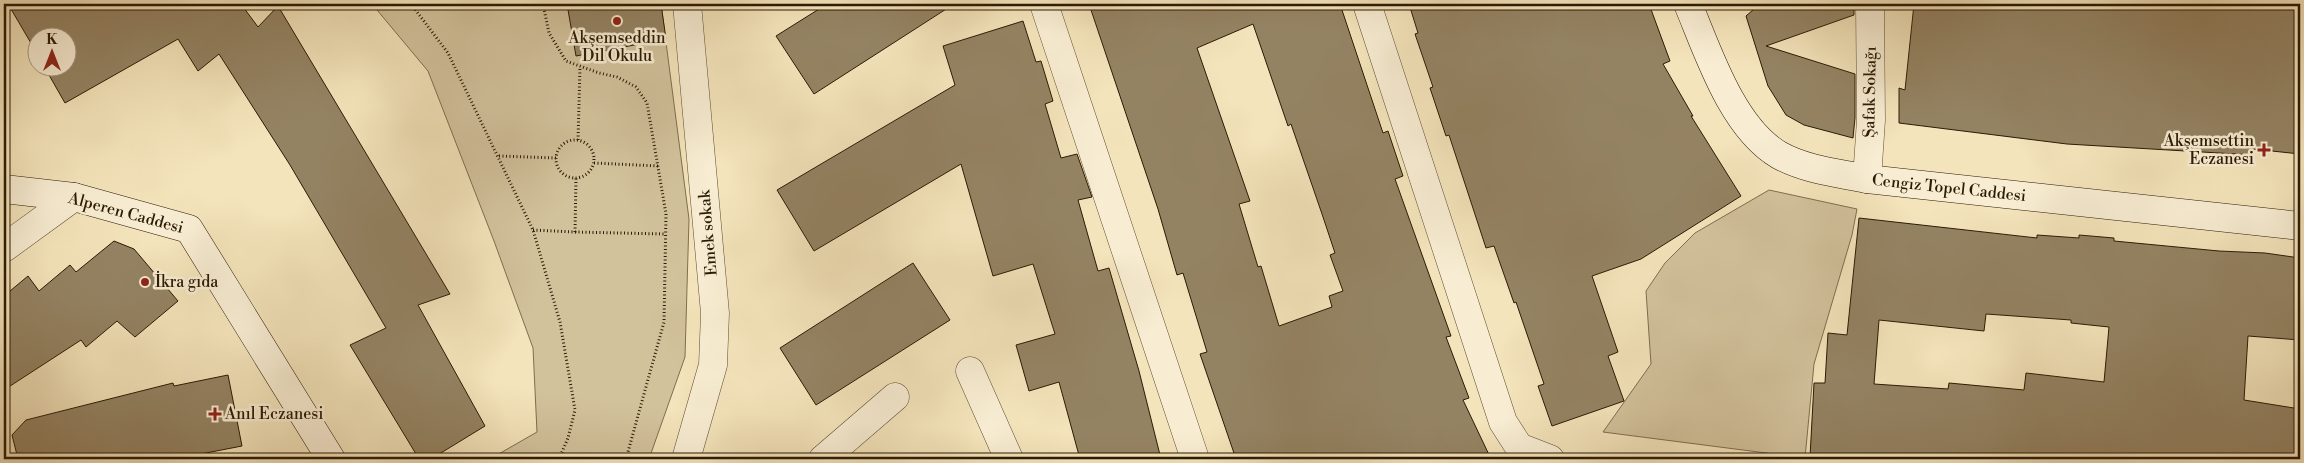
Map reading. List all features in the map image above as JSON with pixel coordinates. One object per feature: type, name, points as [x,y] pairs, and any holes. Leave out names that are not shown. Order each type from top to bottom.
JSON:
[{"type":"street","name":"Emek sokak","points":[[686,459],[713,365],[715,313],[687,4]]},
{"type":"street","points":[[1044,4],[1195,459]]},
{"type":"street","points":[[1367,4],[1503,422],[1518,447],[1550,459]]},
{"type":"street","name":"Cengiz Topel Caddesi","points":[[1688,4],[1724,87],[1746,126],[1778,154],[1810,168],[1867,179],[2300,226]]},
{"type":"street","name":"Şafak Sokağı","points":[[1867,179],[1871,120],[1870,4]]},
{"type":"street","name":"Alperen Caddesi","points":[[4,189],[74,197],[189,229],[330,459]]},
{"type":"street","points":[[4,248],[74,197]]},
{"type":"street","points":[[970,371],[1009,459]]},
{"type":"street","points":[[823,459],[895,397]]},
{"type":"path","points":[[411,4],[448,52],[533,230],[560,322],[575,410],[568,438],[559,459]]},
{"type":"path","points":[[543,4],[548,33],[566,61],[616,77],[636,87],[647,103],[666,214],[664,322],[626,459]]},
{"type":"path","points":[[578,140],[580,67]]},
{"type":"path","points":[[572,140],[578,140],[589,145],[594,157],[594,163],[588,173],[576,178],[564,174],[557,164],[556,158],[561,146],[572,140]]},
{"type":"path","points":[[498,156],[556,158]]},
{"type":"path","points":[[594,163],[658,166]]},
{"type":"path","points":[[575,232],[576,178]]},
{"type":"path","points":[[533,230],[665,234]]},
{"type":"shaded area","points":[[372,4],[661,4],[689,219],[685,357],[649,459],[490,459],[537,432],[533,348],[428,71]]},
{"type":"shaded area","points":[[1769,190],[1857,209],[1852,235],[1814,364],[1805,458],[1603,432],[1651,364],[1646,291],[1665,263],[1695,233]]},
{"type":"building","points":[[8,4],[241,4],[258,27],[278,6],[450,294],[418,305],[485,426],[431,459],[419,459],[350,345],[386,328],[290,165],[219,54],[198,71],[178,39],[65,103],[51,78],[78,78],[78,28],[28,28],[28,38]]},
{"type":"building","name":"Akşemseddin Dil Okulu","points":[[567,4],[661,4],[666,39],[576,56]]},
{"type":"building","points":[[827,4],[954,4],[814,94],[776,36]]},
{"type":"building","points":[[1089,4],[1340,4],[1383,133],[1388,131],[1403,176],[1395,179],[1451,336],[1446,337],[1469,398],[1463,400],[1491,459],[1236,459],[1200,354],[1207,352],[1183,273],[1177,275],[1158,209]],"holes":[[[1253,24],[1288,126],[1291,124],[1335,253],[1330,255],[1343,291],[1329,296],[1332,307],[1279,326],[1261,266],[1258,267],[1239,204],[1250,201],[1197,48]]]},
{"type":"building","points":[[1409,4],[1649,4],[1670,61],[1663,64],[1693,116],[1691,116],[1741,196],[1641,259],[1592,276],[1618,352],[1608,356],[1624,401],[1552,426],[1538,386],[1544,384],[1516,302],[1514,303],[1494,246],[1486,248],[1449,135],[1446,136],[1430,88],[1433,87],[1415,34],[1418,33]]},
{"type":"building","points":[[1760,4],[1854,4],[1854,15],[1766,46],[1855,74],[1853,138],[1804,125],[1786,115],[1768,86],[1746,16]]},
{"type":"building","points":[[1914,4],[2300,4],[2300,154],[2253,149],[2253,155],[2067,144],[1899,123],[1899,88],[1905,90]]},
{"type":"building","points":[[1023,21],[1036,62],[1041,61],[1053,101],[1045,104],[1061,158],[1077,154],[1092,197],[1078,200],[1098,271],[1109,268],[1139,371],[1161,459],[1080,459],[1059,382],[1029,391],[1016,345],[1055,334],[1033,264],[993,276],[961,164],[814,251],[777,190],[955,85],[943,46]]},
{"type":"building","points":[[1859,218],[2037,238],[2037,235],[2079,238],[2079,235],[2114,238],[2114,241],[2219,251],[2265,253],[2300,258],[2300,340],[2248,336],[2244,400],[2300,409],[2300,459],[1844,459],[1810,457],[1814,383],[1825,383],[1828,333],[1847,335]],"holes":[[[1986,314],[2071,320],[2071,323],[2109,327],[2104,382],[2026,373],[2024,390],[1949,383],[1948,389],[1874,384],[1879,320],[1984,331]]]},
{"type":"building","points":[[114,241],[134,249],[178,301],[135,337],[117,321],[86,347],[81,340],[4,390],[4,296],[28,276],[39,291],[70,265],[76,272]]},
{"type":"building","points":[[913,263],[950,320],[816,405],[780,348]]},
{"type":"building","points":[[228,375],[242,446],[175,459],[18,459],[12,435],[26,420],[173,383],[174,386]]},
{"type":"place","name":"Akşemseddin Dil Okulu","points":[[617,21]]},
{"type":"place","name":"Akşemsettin Eczanesi","points":[[2264,150]]},
{"type":"place","name":"İkra gıda","points":[[145,282]]},
{"type":"place","name":"Anıl Eczanesi","points":[[215,414]]}]
